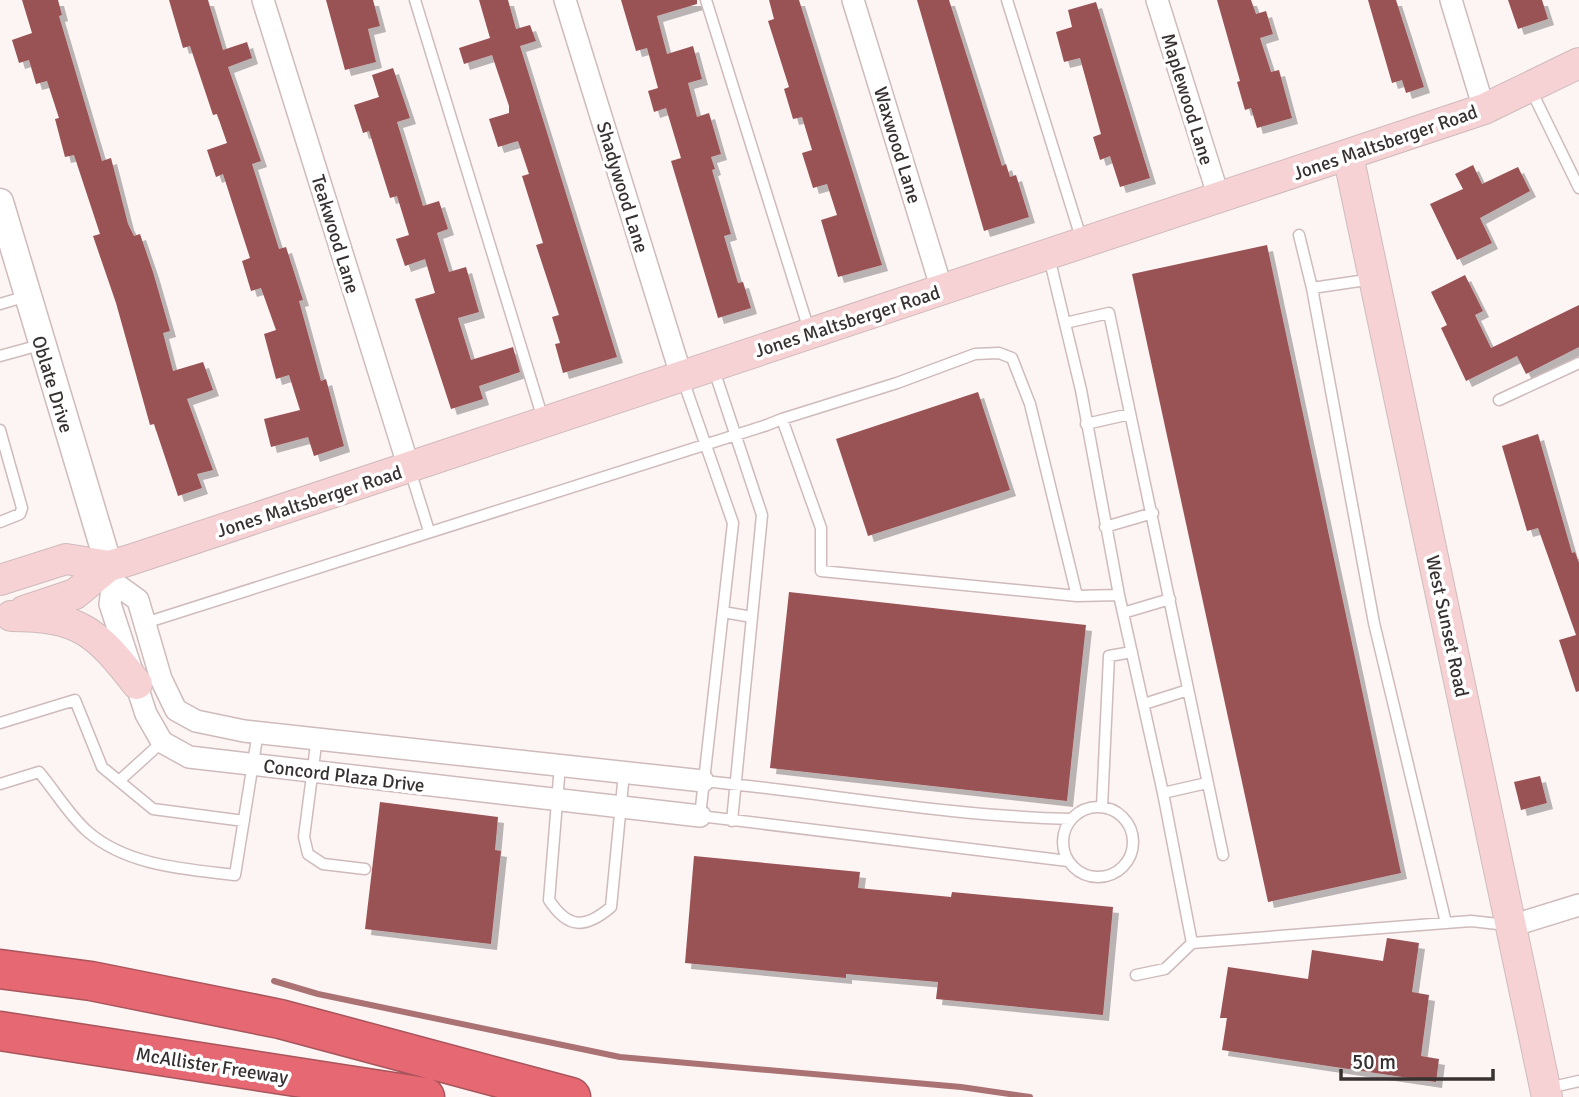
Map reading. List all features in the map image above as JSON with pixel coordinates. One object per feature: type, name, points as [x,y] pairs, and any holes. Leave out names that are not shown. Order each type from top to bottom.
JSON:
[{"type":"highway","points":[[0,969],[91,981],[280,1019],[571,1097]]},
{"type":"highway","name":"McAllister Freeway","points":[[0,1031],[425,1097]]},
{"type":"main road","name":"Jones Maltsberger Road","points":[[6,617],[75,594],[111,574],[681,374],[1082,244],[1484,109],[1579,63]]},
{"type":"main road","name":"West Sunset Road","points":[[1348,155],[1546,1093]]},
{"type":"main road","name":"Jones Maltsberger Road","points":[[0,580],[66,559],[111,574]]},
{"type":"main road","points":[[6,617],[49,616],[80,626],[111,650],[137,684]]},
{"type":"street","name":"Teakwood Lane","points":[[263,0],[409,468]]},
{"type":"street","name":"Shadywood Lane","points":[[565,0],[681,374]]},
{"type":"street","name":"Waxwood Lane","points":[[853,0],[942,290]]},
{"type":"street","name":"Maplewood Lane","points":[[1157,0],[1219,198]]},
{"type":"street","points":[[1451,0],[1484,109]]},
{"type":"street","name":"Oblate Drive","points":[[0,202],[5,236],[27,296],[111,574]]},
{"type":"street","points":[[111,574],[110,604],[146,714],[162,743]]},
{"type":"street","name":"Concord Plaza Drive","points":[[111,574],[138,600],[161,678],[176,710],[195,721],[258,732],[703,781]]},
{"type":"street","name":"Concord Plaza Drive","points":[[162,743],[189,757],[700,816]]},
{"type":"street","points":[[1511,926],[1579,905]]},
{"type":"lane","points":[[415,0],[544,424]]},
{"type":"lane","points":[[706,0],[810,332]]},
{"type":"lane","points":[[1007,0],[1082,244]]},
{"type":"lane","points":[[1530,87],[1579,188]]},
{"type":"lane","points":[[1300,235],[1374,623],[1446,923]]},
{"type":"lane","points":[[1048,255],[1065,323],[1192,943]]},
{"type":"lane","points":[[1312,288],[1374,278]]},
{"type":"lane","points":[[0,303],[27,296]]},
{"type":"lane","points":[[1065,323],[1109,313],[1223,855]]},
{"type":"lane","points":[[0,356],[40,345]]},
{"type":"lane","points":[[145,623],[897,383],[975,354],[999,353],[1012,358],[1030,404],[1077,596]]},
{"type":"lane","points":[[1499,400],[1579,363]]},
{"type":"lane","points":[[713,365],[762,515],[732,821]]},
{"type":"lane","points":[[681,374],[733,523],[700,816],[1068,861],[1085,875],[1097,877],[1108,876],[1127,862],[1132,851],[1130,827],[1123,817],[1102,807],[1080,811],[1071,819],[1063,839],[1068,861]]},
{"type":"lane","points":[[1086,424],[1130,414]]},
{"type":"lane","points":[[782,419],[821,528],[821,571],[1077,596],[1119,595]]},
{"type":"lane","points":[[0,430],[22,508],[20,514],[0,522]]},
{"type":"lane","points":[[409,468],[429,531]]},
{"type":"lane","points":[[1105,527],[1153,513]]},
{"type":"lane","points":[[1123,613],[1170,599]]},
{"type":"lane","points":[[723,612],[752,617]]},
{"type":"lane","points":[[1102,807],[1109,656],[1132,652]]},
{"type":"lane","points":[[1144,704],[1188,690]]},
{"type":"lane","points":[[0,723],[75,700],[102,767],[153,809],[244,821]]},
{"type":"lane","points":[[0,784],[39,772],[88,831],[126,855],[172,867],[235,875],[258,732]]},
{"type":"lane","points":[[317,737],[304,837],[308,854],[323,864],[365,869]]},
{"type":"lane","points":[[119,781],[162,743]]},
{"type":"lane","points":[[560,765],[549,900],[560,916],[575,922],[594,922],[611,907],[624,774]]},
{"type":"lane","points":[[703,781],[911,808],[1010,817],[1071,819]]},
{"type":"lane","points":[[1163,793],[1207,783]]},
{"type":"lane","points":[[1136,975],[1165,969],[1192,943],[1471,921],[1511,926]]},
{"type":"lane","points":[[1546,1093],[1579,1081]]},
{"type":"building","points":[[22,0],[58,0],[62,15],[59,16],[102,161],[111,158],[128,224],[134,236],[140,234],[153,272],[170,331],[163,333],[173,371],[203,362],[213,390],[187,399],[213,470],[197,474],[202,488],[178,496],[154,424],[150,425],[116,303],[93,236],[100,234],[74,155],[65,157],[55,119],[59,118],[47,81],[36,84],[29,60],[19,63],[12,40],[32,33]]},
{"type":"building","points":[[169,0],[208,0],[223,50],[247,42],[252,58],[228,67],[261,161],[252,164],[279,249],[286,247],[303,300],[299,301],[321,381],[326,379],[344,446],[314,456],[308,437],[271,447],[264,419],[300,410],[289,375],[276,379],[264,334],[276,330],[261,288],[251,291],[242,261],[250,258],[223,174],[216,177],[207,150],[227,143],[217,114],[213,115],[190,46],[183,48]]},
{"type":"building","points":[[326,0],[373,0],[380,26],[368,29],[376,62],[345,70]]},
{"type":"building","points":[[479,0],[508,0],[516,29],[530,25],[536,41],[520,46],[617,357],[563,373],[555,344],[560,343],[552,317],[559,315],[536,245],[543,243],[522,176],[529,174],[518,141],[498,147],[489,119],[509,113],[509,106],[492,55],[464,64],[459,48],[490,38]]},
{"type":"building","points":[[621,0],[697,0],[697,4],[657,16],[667,54],[693,46],[702,79],[688,83],[697,117],[709,113],[721,154],[711,157],[715,169],[712,170],[731,234],[724,236],[738,283],[743,282],[751,308],[718,318],[671,161],[681,158],[666,108],[654,112],[648,91],[658,88],[647,48],[636,51]]},
{"type":"building","points":[[769,0],[799,0],[882,265],[838,277],[821,220],[837,215],[827,184],[813,188],[802,153],[812,150],[802,117],[793,119],[784,89],[789,87],[768,21],[774,19]]},
{"type":"building","points":[[917,0],[949,0],[1002,166],[1006,164],[1010,177],[1016,175],[1029,217],[984,231]]},
{"type":"building","points":[[1217,0],[1251,0],[1256,14],[1266,11],[1273,34],[1260,38],[1271,72],[1279,70],[1292,118],[1257,128],[1251,108],[1245,110],[1237,82],[1240,81]]},
{"type":"building","points":[[1368,0],[1396,0],[1424,87],[1406,93],[1402,80],[1392,83]]},
{"type":"building","points":[[1508,0],[1542,0],[1548,19],[1518,29]]},
{"type":"building","points":[[1096,2],[1150,178],[1120,187],[1110,156],[1100,160],[1093,137],[1101,134],[1080,58],[1064,62],[1056,32],[1072,27],[1068,10]]},
{"type":"building","points":[[393,68],[410,118],[397,122],[423,206],[439,201],[448,229],[437,233],[449,272],[466,267],[479,312],[458,318],[471,360],[513,347],[520,372],[479,386],[483,399],[451,409],[415,299],[435,293],[425,259],[405,266],[396,239],[409,235],[397,196],[390,198],[369,131],[363,133],[354,105],[379,97],[372,75]]},
{"type":"building","points":[[1473,165],[1482,184],[1518,167],[1530,191],[1480,218],[1492,243],[1457,260],[1430,204],[1463,189],[1455,174]]},
{"type":"building","points":[[1267,245],[1401,873],[1268,902],[1132,274]]},
{"type":"building","points":[[1465,275],[1483,311],[1475,315],[1491,348],[1579,305],[1579,347],[1526,374],[1517,356],[1466,381],[1441,328],[1447,325],[1431,292]]},
{"type":"building","points":[[978,392],[1010,490],[868,536],[836,439]]},
{"type":"building","points":[[1538,434],[1572,553],[1575,552],[1579,563],[1579,691],[1576,692],[1559,640],[1576,635],[1538,528],[1527,531],[1502,446]]},
{"type":"building","points":[[789,592],[1086,625],[1067,801],[770,768]]},
{"type":"building","points":[[1540,776],[1547,803],[1521,810],[1514,782]]},
{"type":"building","points":[[380,802],[498,817],[495,850],[501,851],[491,944],[365,929]]},
{"type":"building","points":[[694,856],[860,872],[858,888],[951,897],[952,892],[1113,907],[1103,1015],[936,999],[938,982],[846,974],[846,978],[685,963]]},
{"type":"building","points":[[1387,938],[1419,943],[1412,992],[1429,995],[1421,1056],[1439,1059],[1436,1082],[1222,1050],[1227,1018],[1220,1018],[1228,967],[1308,979],[1312,950],[1383,961]]},
{"type":"waterway","points":[[274,981],[318,994],[620,1057],[961,1087],[1030,1097]]}]
